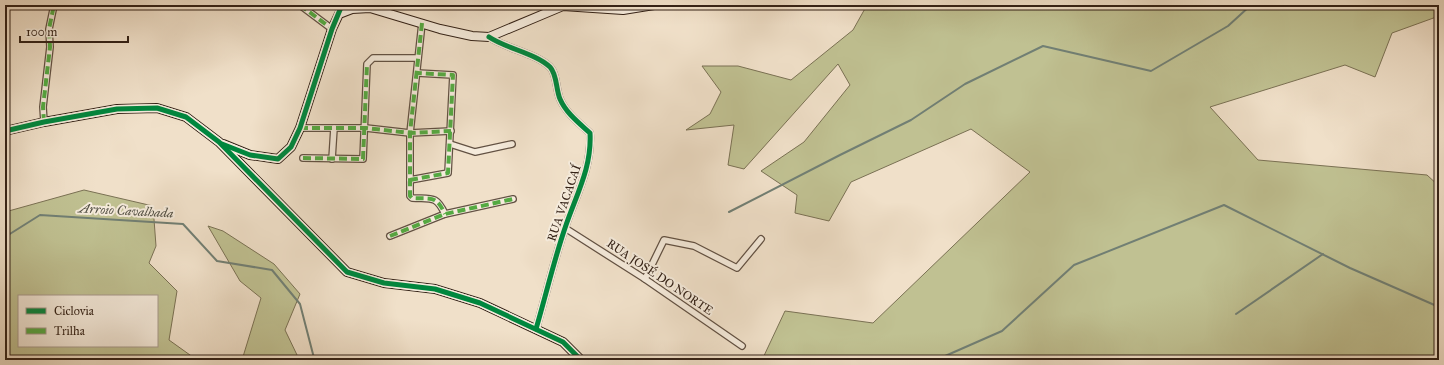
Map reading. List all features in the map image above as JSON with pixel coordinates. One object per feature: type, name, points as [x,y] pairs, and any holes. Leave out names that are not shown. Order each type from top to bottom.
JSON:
[{"type":"main road","points":[[219,142],[250,155],[278,159],[291,147],[300,128],[332,29],[339,14],[352,9],[370,8],[472,36],[490,37],[563,6],[623,10],[654,5]]},
{"type":"main road","points":[[5,131],[44,122],[117,109],[157,108],[186,116],[219,142],[347,272],[384,283],[435,289],[473,301],[563,342],[582,360]]},
{"type":"street","points":[[44,122],[43,107],[50,47],[49,29],[54,5]]},
{"type":"street","points":[[300,5],[332,29]]},
{"type":"street","points":[[339,14],[342,5]]},
{"type":"street","points":[[422,23],[410,134],[411,198],[435,199],[440,202],[445,214]]},
{"type":"street","name":"RUA VACACAÍ","points":[[490,37],[502,45],[541,61],[551,68],[560,99],[568,112],[590,133],[591,147],[586,175],[565,228],[536,329]]},
{"type":"street","points":[[303,158],[363,159],[366,128],[367,64],[372,58],[418,58]]},
{"type":"street","points":[[410,180],[448,173],[451,131],[453,75],[417,74]]},
{"type":"street","points":[[300,128],[366,128],[410,134],[451,131]]},
{"type":"street","points":[[332,159],[334,128]]},
{"type":"street","points":[[450,144],[475,152],[512,144]]},
{"type":"street","points":[[390,236],[445,214],[513,199]]},
{"type":"street","name":"RUA JOSÉ DO NORTE","points":[[565,228],[645,279],[742,346]]},
{"type":"street","points":[[645,279],[664,240],[694,246],[737,268],[762,239]]},
{"type":"green space","points":[[867,5],[1439,5],[1439,16],[1392,33],[1375,77],[1345,65],[1210,107],[1258,160],[1427,175],[1439,186],[1439,360],[762,360],[785,311],[873,323],[1030,172],[971,129],[851,182],[829,221],[795,213],[797,195],[761,171],[804,142],[850,85],[838,64],[744,169],[728,165],[734,125],[686,130],[710,114],[721,92],[702,66],[738,66],[791,80],[853,30]]},
{"type":"green space","points":[[84,190],[153,206],[156,246],[149,263],[177,291],[169,340],[197,360],[5,360],[5,212]]},
{"type":"green space","points":[[208,226],[223,231],[274,264],[300,294],[285,330],[298,357],[295,360],[242,360],[261,298],[240,281]]},
{"type":"waterway","points":[[729,212],[911,120],[965,84],[1043,46],[1151,71],[1228,26],[1251,5]]},
{"type":"waterway","points":[[936,360],[1002,331],[1074,265],[1224,205],[1350,268],[1439,307]]},
{"type":"waterway","name":"Arroio Cavalhada","points":[[5,237],[40,215],[183,224],[217,261],[272,270],[300,304],[314,358],[320,360]]},
{"type":"waterway","points":[[1236,314],[1323,254]]},
{"type":"waterway","points":[[1426,360],[1439,359]]},
{"type":"marked path","points":[[44,122],[43,107],[50,47],[49,29],[54,5]]},
{"type":"marked path","points":[[300,5],[332,29]]},
{"type":"marked path","points":[[422,23],[410,133],[410,196],[412,198],[433,199],[439,204],[445,214]]},
{"type":"marked path","points":[[303,158],[363,159],[367,64]]},
{"type":"marked path","points":[[410,180],[448,173],[453,75],[417,73]]},
{"type":"marked path","points":[[300,128],[366,128],[410,133],[451,131]]},
{"type":"marked path","points":[[390,236],[445,214],[513,199]]},
{"type":"cycle path","points":[[222,144],[250,155],[278,159],[291,147],[300,128],[332,29],[342,5]]},
{"type":"cycle path","points":[[489,37],[504,45],[537,58],[550,67],[554,74],[559,95],[566,109],[573,118],[590,133],[590,146],[586,170],[561,240],[536,329]]},
{"type":"cycle path","points":[[5,131],[44,122],[117,109],[157,108],[186,117],[219,142],[347,272],[384,283],[435,289],[480,303],[563,342],[581,360]]}]
